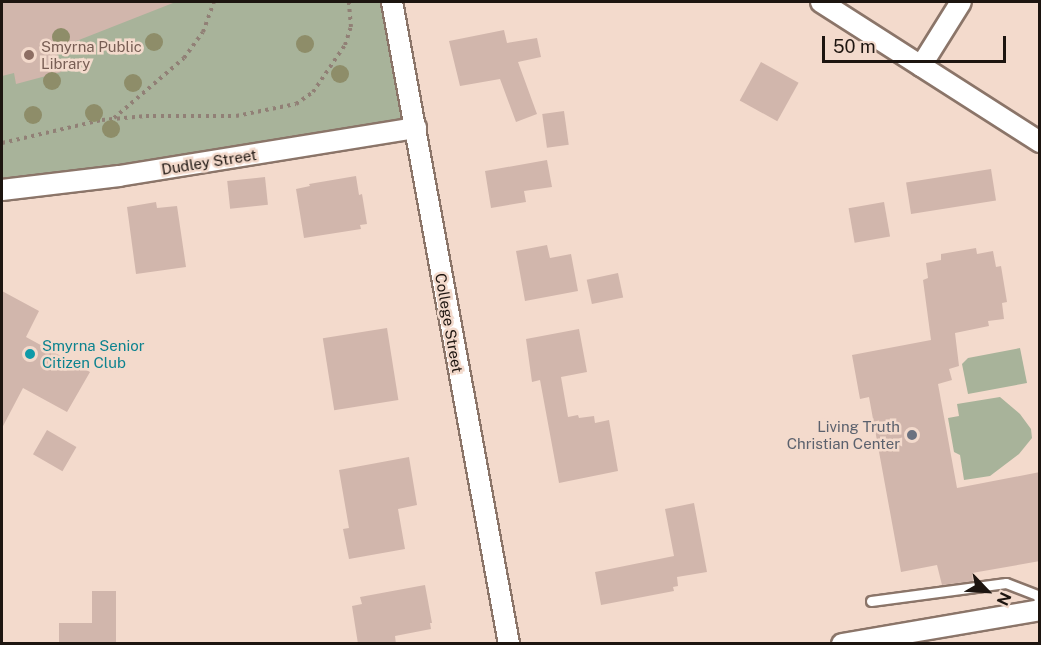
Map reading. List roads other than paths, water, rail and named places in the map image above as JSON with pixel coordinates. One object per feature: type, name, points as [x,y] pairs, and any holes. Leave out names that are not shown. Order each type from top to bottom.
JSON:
[{"type":"street","name":"College Street","points":[[392,2],[416,128],[448,321],[509,644]]},
{"type":"street","points":[[821,2],[1040,142]]},
{"type":"street","points":[[921,66],[961,2]]},
{"type":"street","name":"Dudley Street","points":[[2,190],[131,174],[416,128]]},
{"type":"street","points":[[842,644],[1040,610]]},
{"type":"lane","points":[[871,601],[1006,583],[1038,595],[1040,610]]},
{"type":"place","name":"Smyrna Public Library","points":[[29,55]]},
{"type":"place","name":"Smyrna Senior Citizen Club","points":[[30,354]]},
{"type":"place","name":"Living Truth Christian Center","points":[[912,435]]}]
